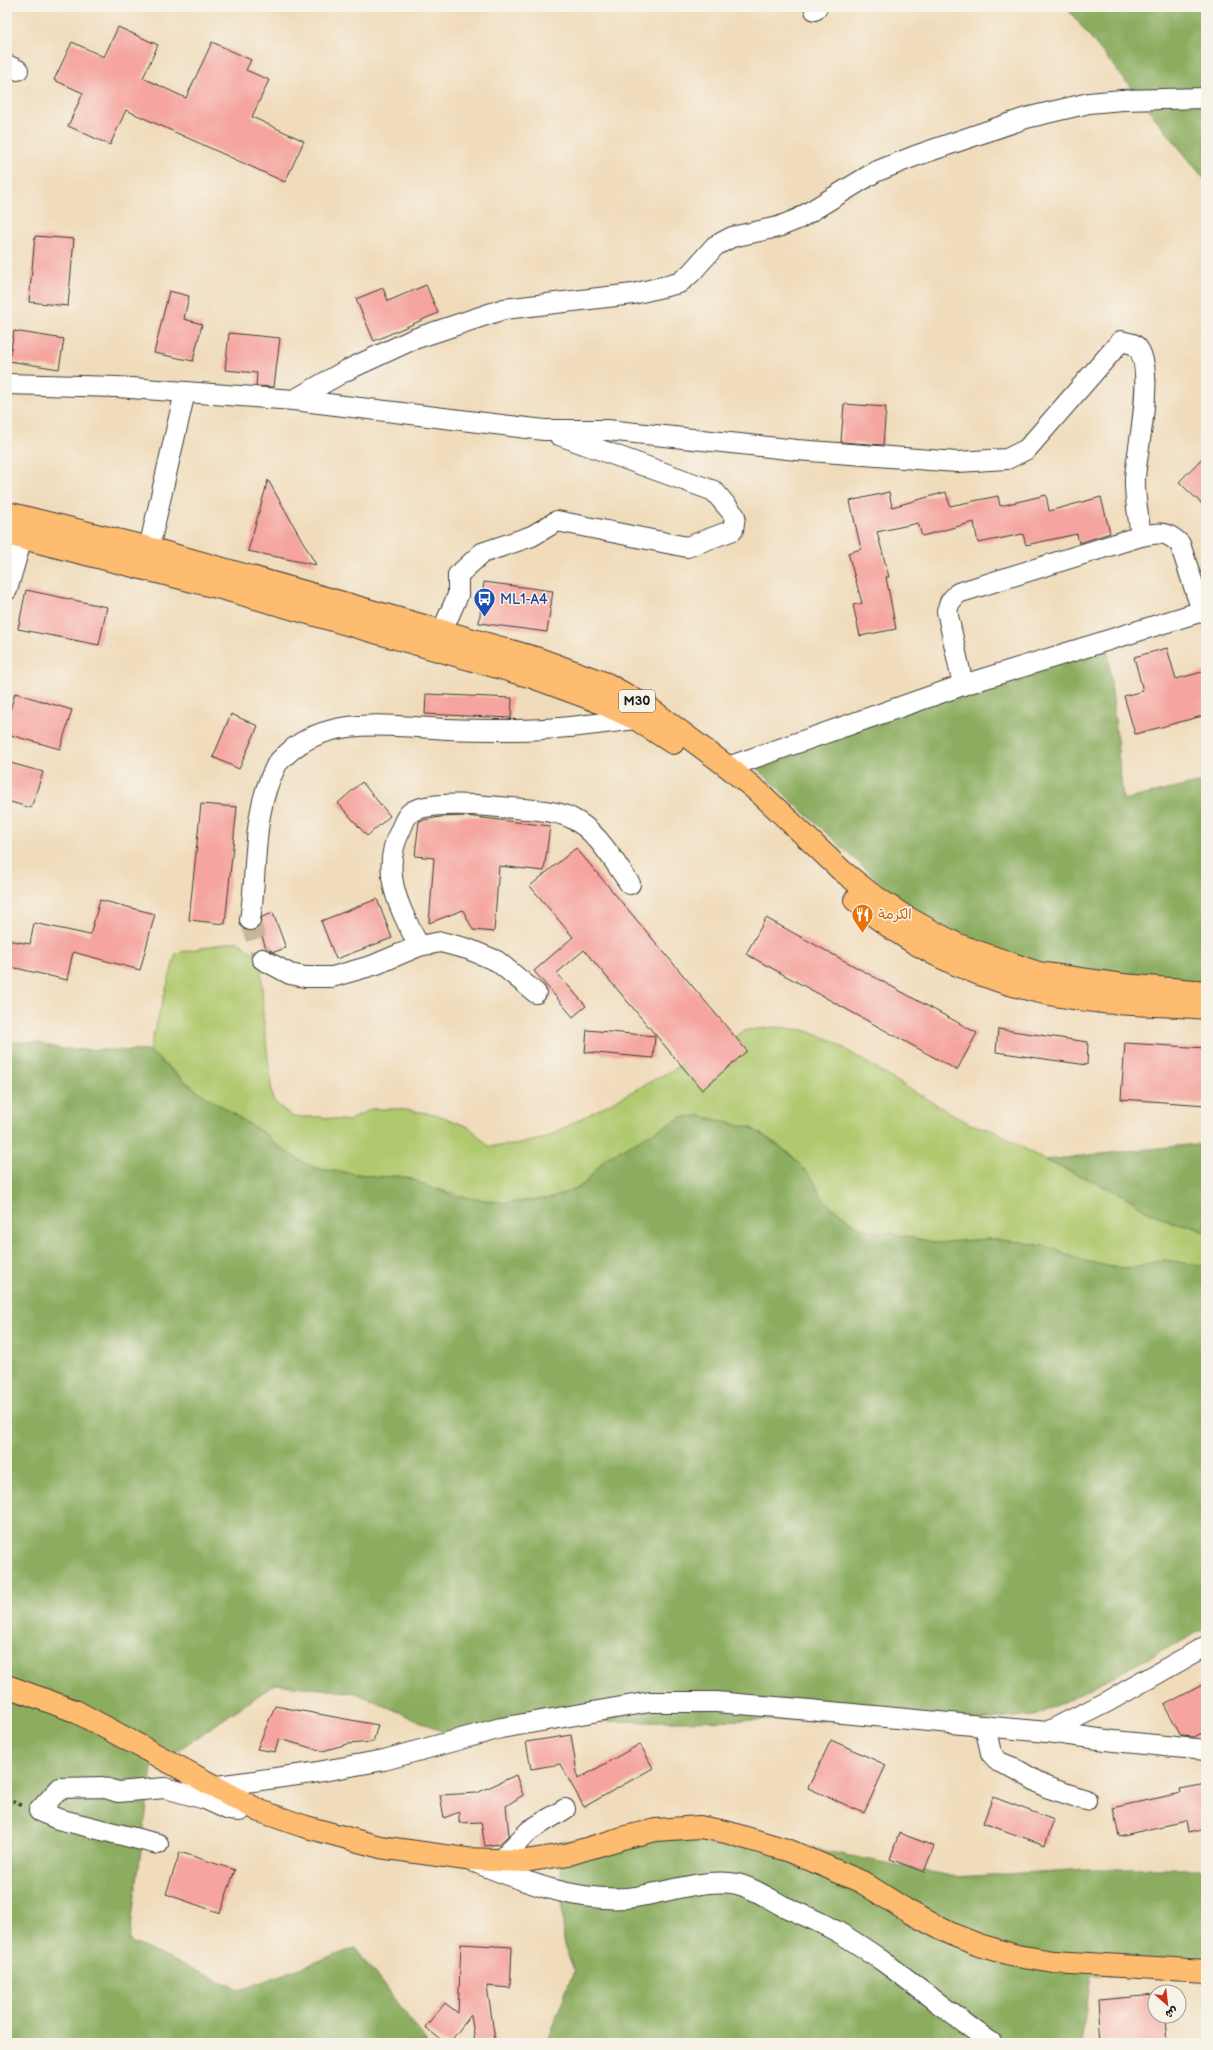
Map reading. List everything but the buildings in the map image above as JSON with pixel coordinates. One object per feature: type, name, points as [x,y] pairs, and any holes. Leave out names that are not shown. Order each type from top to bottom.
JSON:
[{"type":"main road","name":"M30","points":[[7,513],[149,548],[442,631],[539,659],[608,684],[649,708],[728,767],[762,795],[841,870],[871,894],[904,916],[958,944],[1038,973],[1123,985],[1206,992]]},
{"type":"main road","name":"M30","points":[[14,536],[217,587],[532,677],[597,701],[636,719],[660,733],[761,813],[860,903],[902,936],[933,954],[968,971],[1058,995],[1103,1002],[1206,1008]]},
{"type":"main road","points":[[7,1686],[75,1711],[217,1786],[260,1811],[302,1826],[380,1847],[466,1859],[525,1861],[561,1855],[656,1830],[700,1827],[726,1832],[790,1851],[862,1882],[908,1912],[951,1934],[986,1947],[1017,1956],[1054,1962],[1206,1971]]},
{"type":"street","points":[[294,400],[345,371],[414,339],[496,311],[633,294],[679,283],[691,273],[715,246],[732,237],[778,227],[798,218],[875,172],[915,156],[1026,118],[1089,103],[1122,100],[1206,98]]},
{"type":"street","points":[[7,384],[117,387],[294,400],[336,406],[450,417],[544,430],[607,430],[797,450],[957,462],[1007,459],[1026,449],[1121,341],[1134,344],[1140,352],[1146,378],[1142,428],[1134,479],[1141,536]]},
{"type":"street","points":[[149,548],[185,392]]},
{"type":"street","points":[[442,631],[458,595],[458,575],[482,553],[532,536],[557,521],[687,547],[733,530],[735,516],[714,491],[544,430]]},
{"type":"street","points":[[728,767],[963,685],[1204,611],[1180,544],[1173,538],[1163,533],[1141,536],[958,593],[950,602],[947,611],[963,685]]},
{"type":"street","points":[[7,590],[14,536]]},
{"type":"street","points":[[250,920],[255,890],[255,841],[267,788],[276,764],[293,749],[321,733],[354,726],[390,724],[448,729],[516,730],[589,725],[636,719]]},
{"type":"street","points":[[418,946],[400,909],[392,882],[391,860],[397,837],[409,813],[425,806],[481,805],[549,813],[571,818],[588,831],[630,884]]},
{"type":"street","points":[[262,959],[290,974],[305,977],[332,977],[374,965],[418,946],[442,942],[468,949],[497,961],[536,993]]},
{"type":"street","points":[[1047,1732],[1107,1702],[1206,1646]]},
{"type":"street","points":[[217,1786],[312,1773],[384,1760],[501,1728],[650,1702],[716,1702],[1047,1732],[1114,1742],[1206,1750]]},
{"type":"street","points":[[985,1726],[991,1753],[999,1762],[1014,1768],[1046,1787],[1086,1800]]},
{"type":"street","points":[[158,1844],[58,1819],[39,1811],[60,1788],[102,1787],[118,1792],[165,1788],[205,1799],[229,1810],[240,1811],[248,1804]]},
{"type":"street","points":[[500,1860],[530,1830],[565,1809]]},
{"type":"street","points":[[466,1859],[516,1879],[577,1894],[604,1898],[640,1896],[712,1884],[735,1884],[752,1888],[838,1932],[905,1978],[992,2043]]},
{"type":"green space","points":[[1066,7],[1206,7],[1206,181]]},
{"type":"green space","points":[[1107,642],[1123,800],[1206,781],[1206,1012],[972,968],[750,762]]},
{"type":"green space","points":[[237,941],[261,958],[263,1015],[273,1101],[293,1117],[321,1117],[348,1121],[371,1109],[399,1109],[435,1114],[469,1127],[489,1146],[515,1145],[545,1138],[747,1030],[775,1027],[804,1030],[831,1040],[891,1078],[970,1124],[995,1131],[1044,1160],[1123,1195],[1146,1210],[1172,1223],[1188,1225],[1206,1232],[1206,1266],[1163,1260],[1130,1268],[1112,1267],[1080,1260],[1053,1248],[1021,1242],[987,1239],[937,1243],[890,1233],[872,1232],[857,1226],[832,1207],[820,1195],[812,1178],[791,1155],[779,1146],[752,1128],[700,1116],[607,1157],[583,1185],[553,1198],[507,1203],[473,1199],[426,1186],[412,1179],[398,1176],[380,1177],[319,1169],[304,1163],[277,1146],[268,1136],[201,1094],[149,1051],[176,953]]},
{"type":"green space","points":[[7,1042],[35,1042],[62,1049],[149,1051],[187,1084],[268,1136],[277,1146],[304,1163],[319,1169],[380,1177],[398,1176],[412,1179],[426,1186],[455,1196],[507,1203],[553,1198],[583,1185],[607,1157],[682,1117],[700,1116],[752,1128],[779,1146],[791,1155],[812,1178],[820,1195],[832,1207],[857,1226],[872,1232],[890,1233],[937,1243],[987,1239],[1021,1242],[1053,1248],[1080,1260],[1112,1267],[1130,1268],[1163,1260],[1206,1266],[1206,1628],[1040,1714],[980,1721],[881,1719],[557,1722],[471,1744],[356,1693],[275,1684],[152,1768],[129,1941],[240,1990],[355,1948],[428,2043],[7,2043]]},
{"type":"green space","points":[[1206,1143],[1206,1232],[1188,1225],[1172,1223],[1146,1210],[1123,1195],[1044,1160]]},
{"type":"green space","points":[[715,1829],[956,1877],[1089,1869],[1206,1869],[1206,1976],[1091,1975],[1081,2043],[546,2043],[574,1971],[564,1946],[560,1842]]},
{"type":"tunnel","points":[[250,920],[262,959]]},
{"type":"place","name":"ML1-A4","points":[[484,618]]},
{"type":"place","name":"الكرمة","points":[[862,934]]}]
